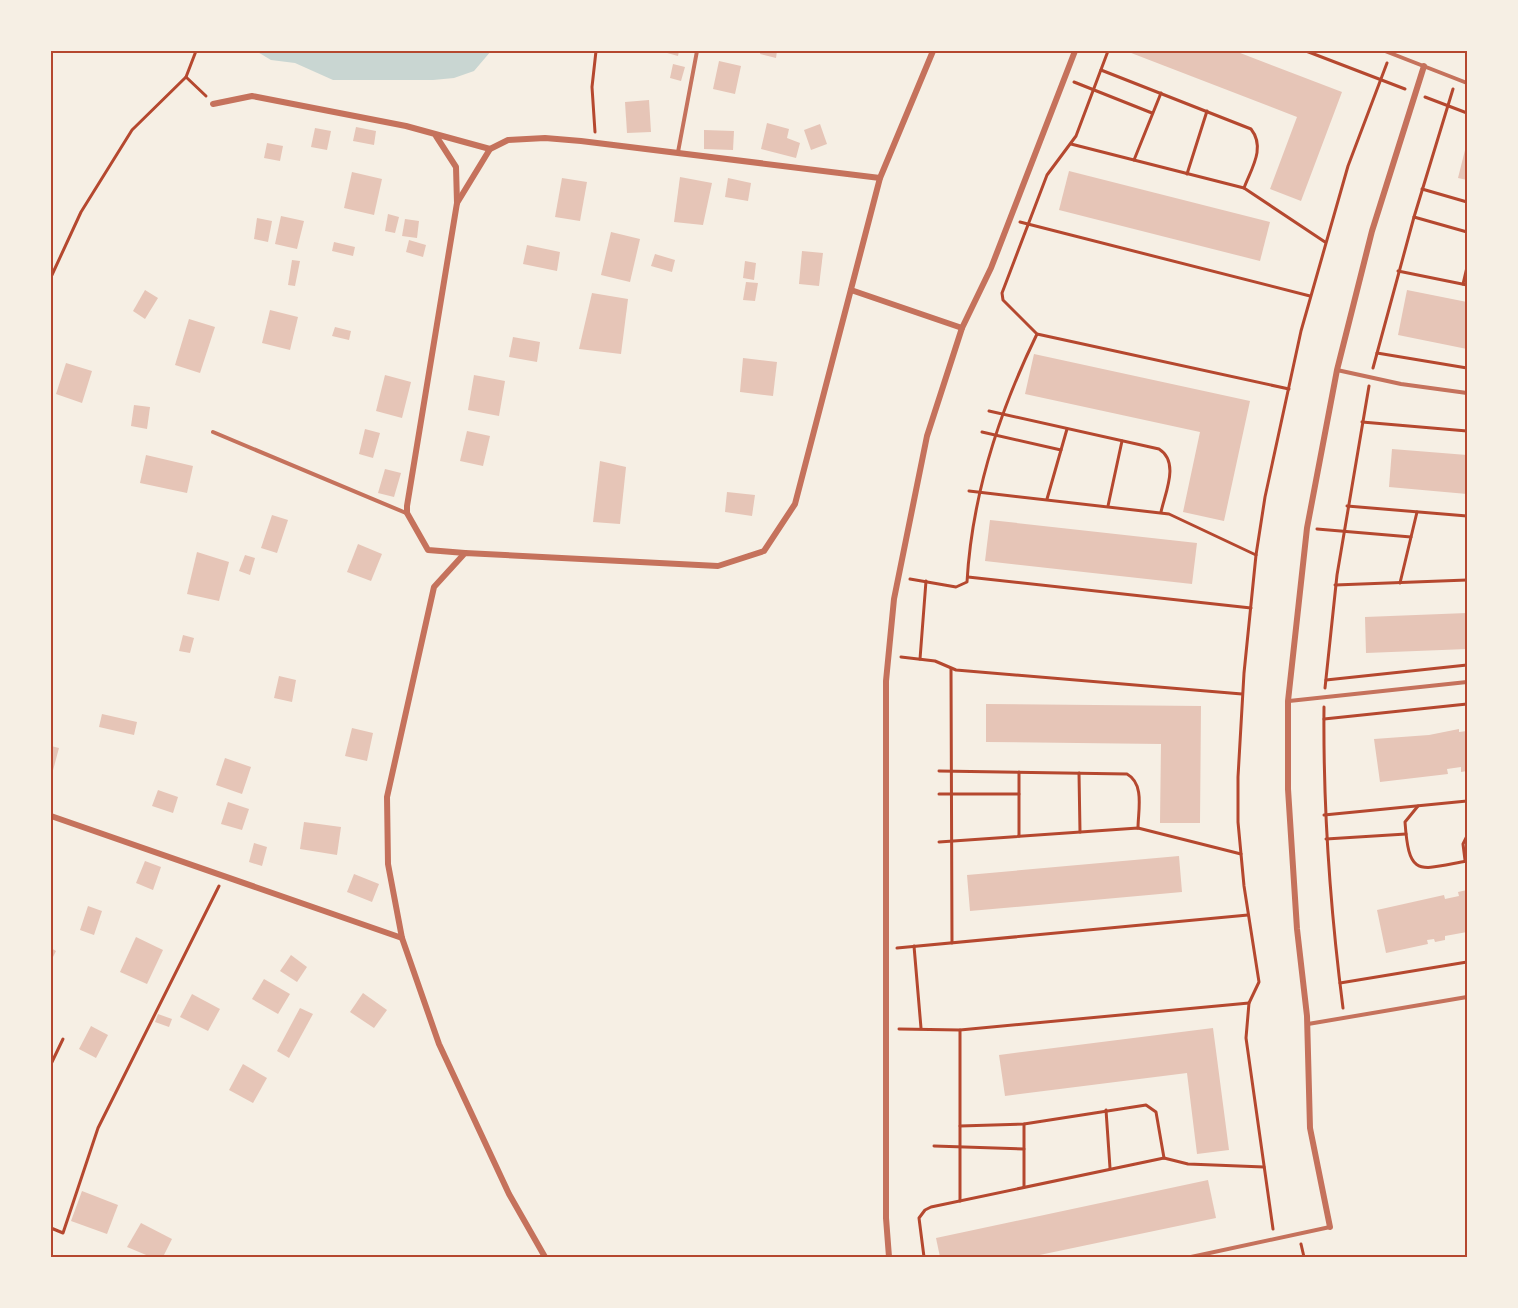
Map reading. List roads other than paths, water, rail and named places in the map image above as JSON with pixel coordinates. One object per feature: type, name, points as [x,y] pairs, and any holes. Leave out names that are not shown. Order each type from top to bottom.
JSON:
[{"type":"street","points":[[436,136],[456,167],[457,203],[407,513],[429,550],[718,566],[764,550],[795,504],[880,178],[933,51]]},
{"type":"street","points":[[889,1257],[886,1230],[887,655],[898,576],[924,449],[962,328],[985,283],[1075,51]]},
{"type":"street","points":[[1330,1227],[1311,1140],[1307,1024],[1291,858],[1288,701],[1307,528],[1337,370],[1372,231],[1424,66]]},
{"type":"street","points":[[213,104],[252,96],[406,126],[490,149]]},
{"type":"street","points":[[457,203],[490,149],[508,140],[545,138],[596,142],[880,178]]},
{"type":"street","points":[[851,290],[962,328]]},
{"type":"street","points":[[465,553],[434,587],[387,797],[388,864],[402,938],[439,1044],[509,1194],[545,1257]]},
{"type":"street","points":[[51,816],[402,938]]},
{"type":"lane","points":[[678,152],[697,51]]},
{"type":"lane","points":[[1385,51],[1467,83]]},
{"type":"lane","points":[[1337,370],[1370,378],[1467,393]]},
{"type":"lane","points":[[213,432],[407,513]]},
{"type":"lane","points":[[1288,701],[1467,682]]},
{"type":"lane","points":[[1307,1024],[1467,997]]},
{"type":"lane","points":[[1191,1257],[1330,1227]]}]
